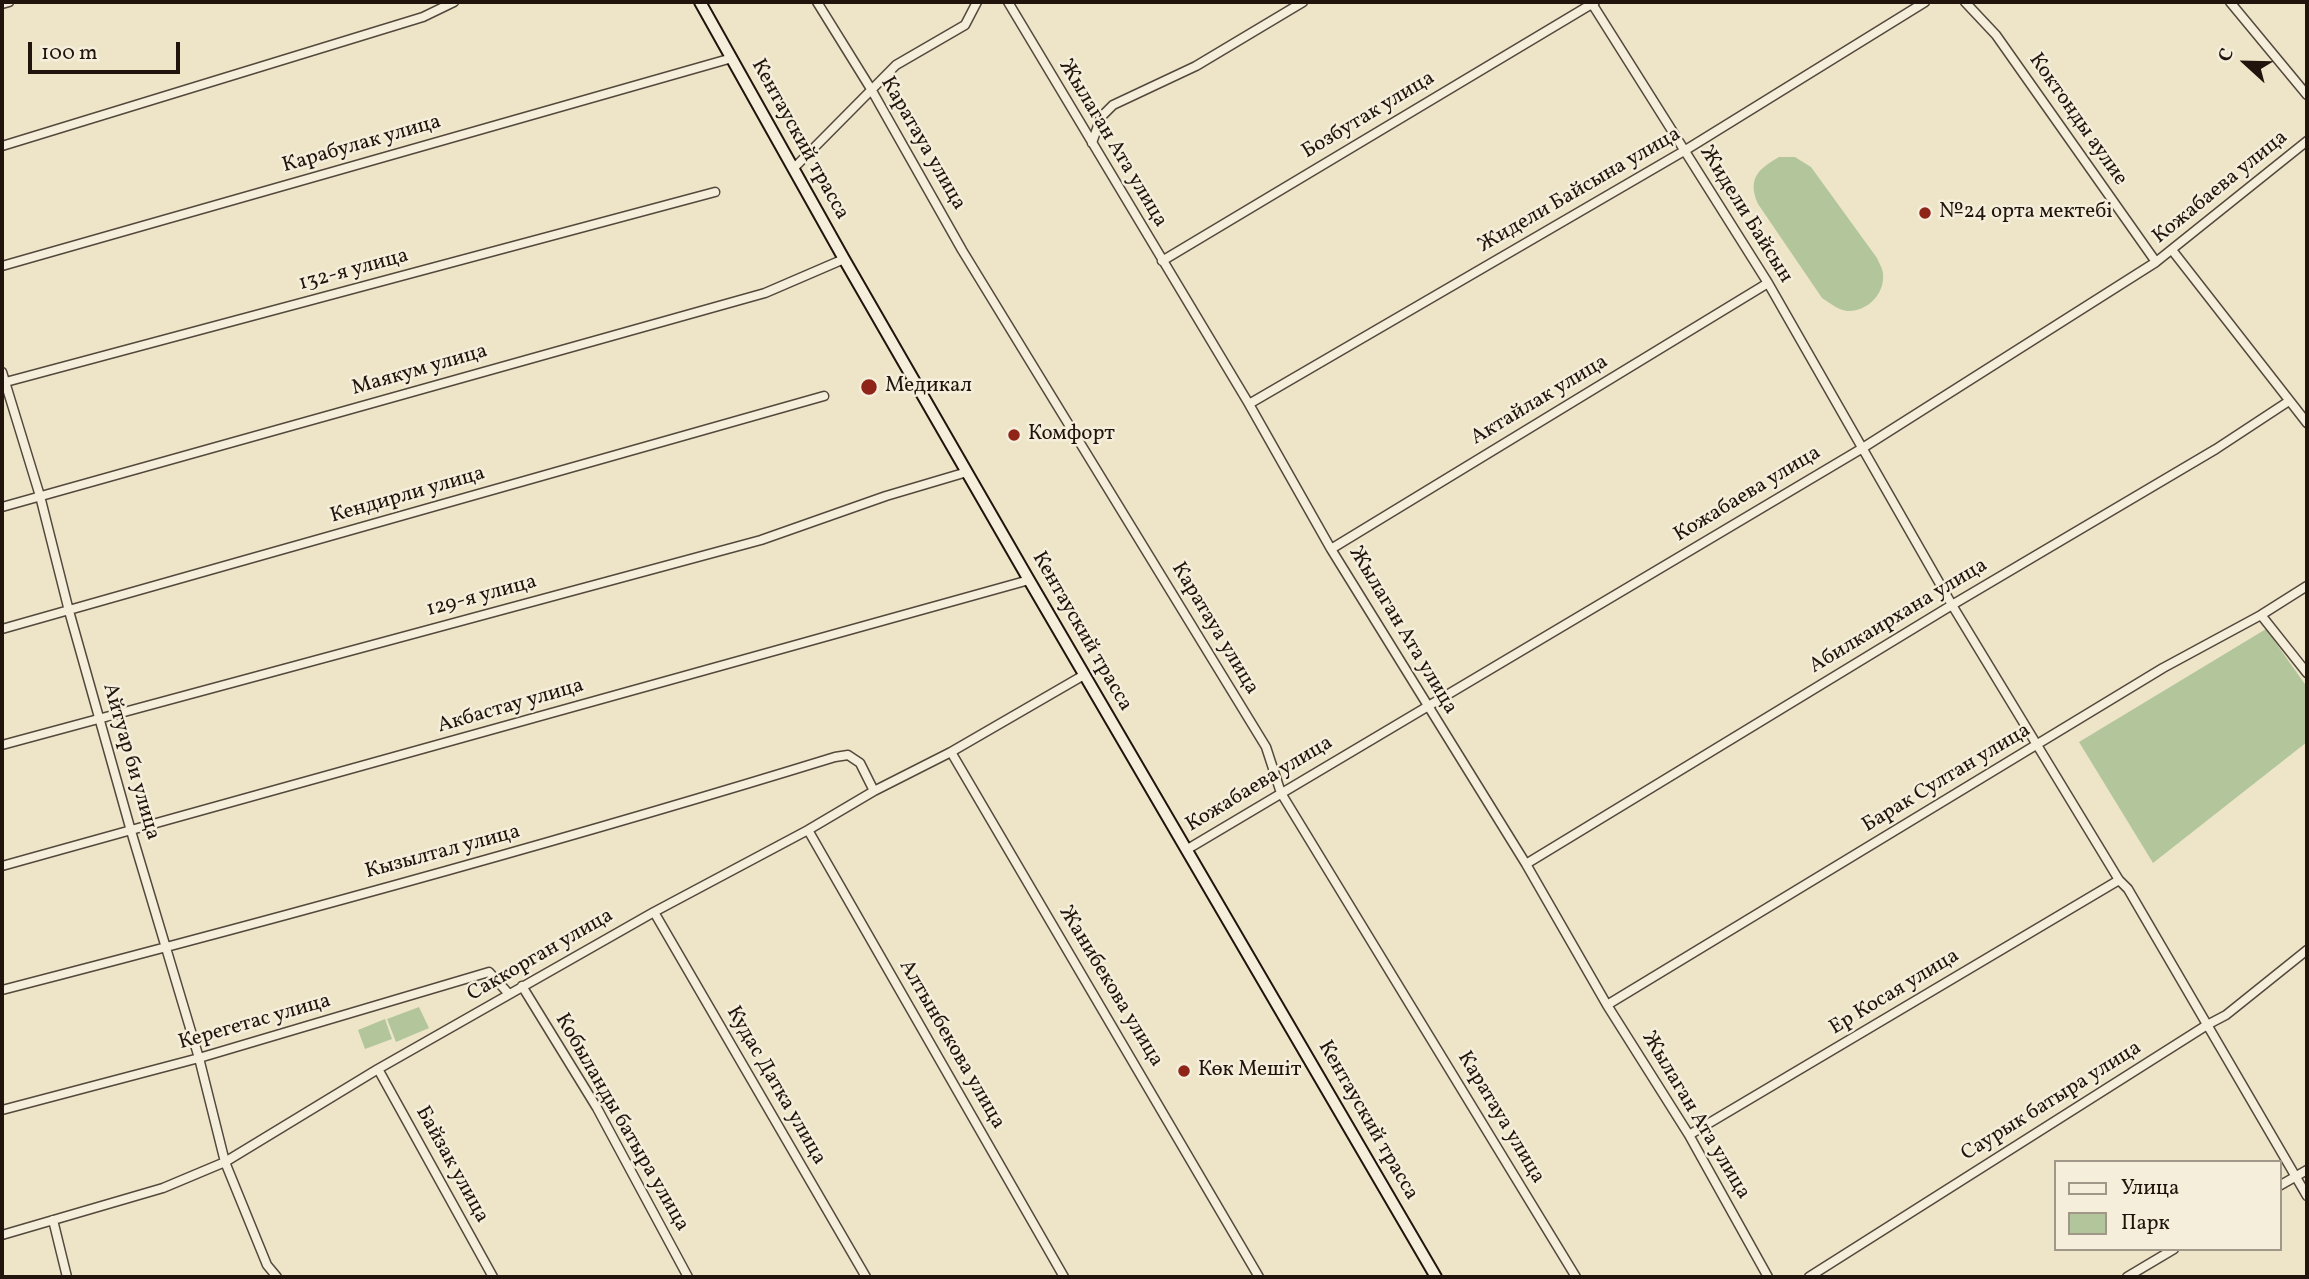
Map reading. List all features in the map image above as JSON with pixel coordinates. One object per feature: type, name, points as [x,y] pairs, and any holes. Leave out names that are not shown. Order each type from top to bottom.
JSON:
[{"type":"main road","name":"Кентауский трасса","points":[[700,2],[844,260],[1436,1277]]},
{"type":"street","points":[[2,4],[9,2]]},
{"type":"street","points":[[2,146],[423,17],[454,2]]},
{"type":"street","name":"Каратауа улица","points":[[817,2],[871,89],[962,250],[1266,747],[1281,793],[1576,1277]]},
{"type":"street","points":[[793,169],[896,65],[965,25],[976,2]]},
{"type":"street","name":"Жылаган Ата улица","points":[[1008,2],[1249,404],[1331,549],[1525,864],[1607,1005],[1689,1135],[1768,1277]]},
{"type":"street","points":[[1092,143],[1101,117],[1113,105],[1196,66],[1303,2]]},
{"type":"street","name":"Жидели Байсын","points":[[1592,2],[1768,283],[1952,605],[2127,889],[2307,1196]]},
{"type":"street","name":"Бозбутак улица","points":[[1162,261],[1592,2]]},
{"type":"street","name":"Жидели Байсына улица","points":[[1249,404],[1684,151],[1925,2]]},
{"type":"street","name":"Коктонды аулие","points":[[1965,2],[1996,35],[2156,262]]},
{"type":"street","points":[[2230,2],[2307,95]]},
{"type":"street","name":"Карабулак улица","points":[[2,266],[732,58]]},
{"type":"street","name":"Кожабаева улица","points":[[1186,850],[1861,449],[2156,262],[2307,141]]},
{"type":"street","name":"132-я улица","points":[[3,383],[715,192]]},
{"type":"street","points":[[2172,250],[2307,423]]},
{"type":"street","name":"Маякум улица","points":[[2,507],[765,293],[844,260]]},
{"type":"street","name":"Актайлак улица","points":[[1331,549],[1768,283]]},
{"type":"street","name":"Айтуар би улица","points":[[2,372],[3,383],[40,496],[69,611],[131,831],[199,1058],[225,1162],[267,1265],[277,1277]]},
{"type":"street","name":"Кендирли улица","points":[[2,629],[824,396]]},
{"type":"street","name":"Абилкаирхана улица","points":[[1525,864],[1952,605],[2216,449],[2289,401]]},
{"type":"street","name":"129-я улица","points":[[2,745],[761,540],[886,496],[967,472]]},
{"type":"street","name":"Акбастау улица","points":[[2,866],[1029,580]]},
{"type":"street","name":"Барак Султан улица","points":[[1607,1005],[2163,668],[2261,615],[2307,586]]},
{"type":"street","points":[[2261,615],[2307,673]]},
{"type":"street","name":"Саккорган улица","points":[[2,1234],[163,1188],[225,1162],[522,986],[808,830],[874,791],[951,752],[1084,675]]},
{"type":"street","name":"Жанибекова улица","points":[[951,752],[1259,1277]]},
{"type":"street","name":"Кызылтал улица","points":[[2,990],[166,948],[656,813],[835,757],[848,755],[860,763],[874,791]]},
{"type":"street","name":"Алтынбекова улица","points":[[808,830],[1064,1277]]},
{"type":"street","name":"Ер Косая улица","points":[[1689,1135],[2119,880]]},
{"type":"street","name":"Кудас Датка улица","points":[[654,912],[866,1277]]},
{"type":"street","name":"Саурык батыра улица","points":[[1809,1277],[2226,1015],[2307,950]]},
{"type":"street","name":"Керегетас улица","points":[[2,1110],[199,1058],[489,972],[509,994]]},
{"type":"street","name":"Кобыланды батыра улица","points":[[522,986],[597,1108],[688,1277]]},
{"type":"street","name":"Байзак улица","points":[[378,1069],[493,1277]]},
{"type":"street","points":[[2281,1185],[2307,1170]]},
{"type":"street","points":[[54,1220],[67,1277]]},
{"type":"street","points":[[2127,1277],[2171,1251]]},
{"type":"green space","points":[[1779,157],[1795,157],[1811,167],[1877,258],[1883,281],[1878,295],[1868,305],[1847,311],[1822,298],[1758,204],[1754,188],[1756,176]]},
{"type":"green space","points":[[2266,629],[2307,687],[2307,742],[2153,863],[2079,742]]},
{"type":"green space","points":[[419,1007],[429,1028],[396,1042],[387,1019]]},
{"type":"green space","points":[[385,1019],[392,1039],[365,1049],[358,1030]]},
{"type":"place","name":"№24 орта мектебі","points":[[1925,213]]},
{"type":"place","name":"Медикал","points":[[869,387]]},
{"type":"place","name":"Комфорт","points":[[1014,435]]},
{"type":"place","name":"Көк Мешіт","points":[[1184,1071]]}]
